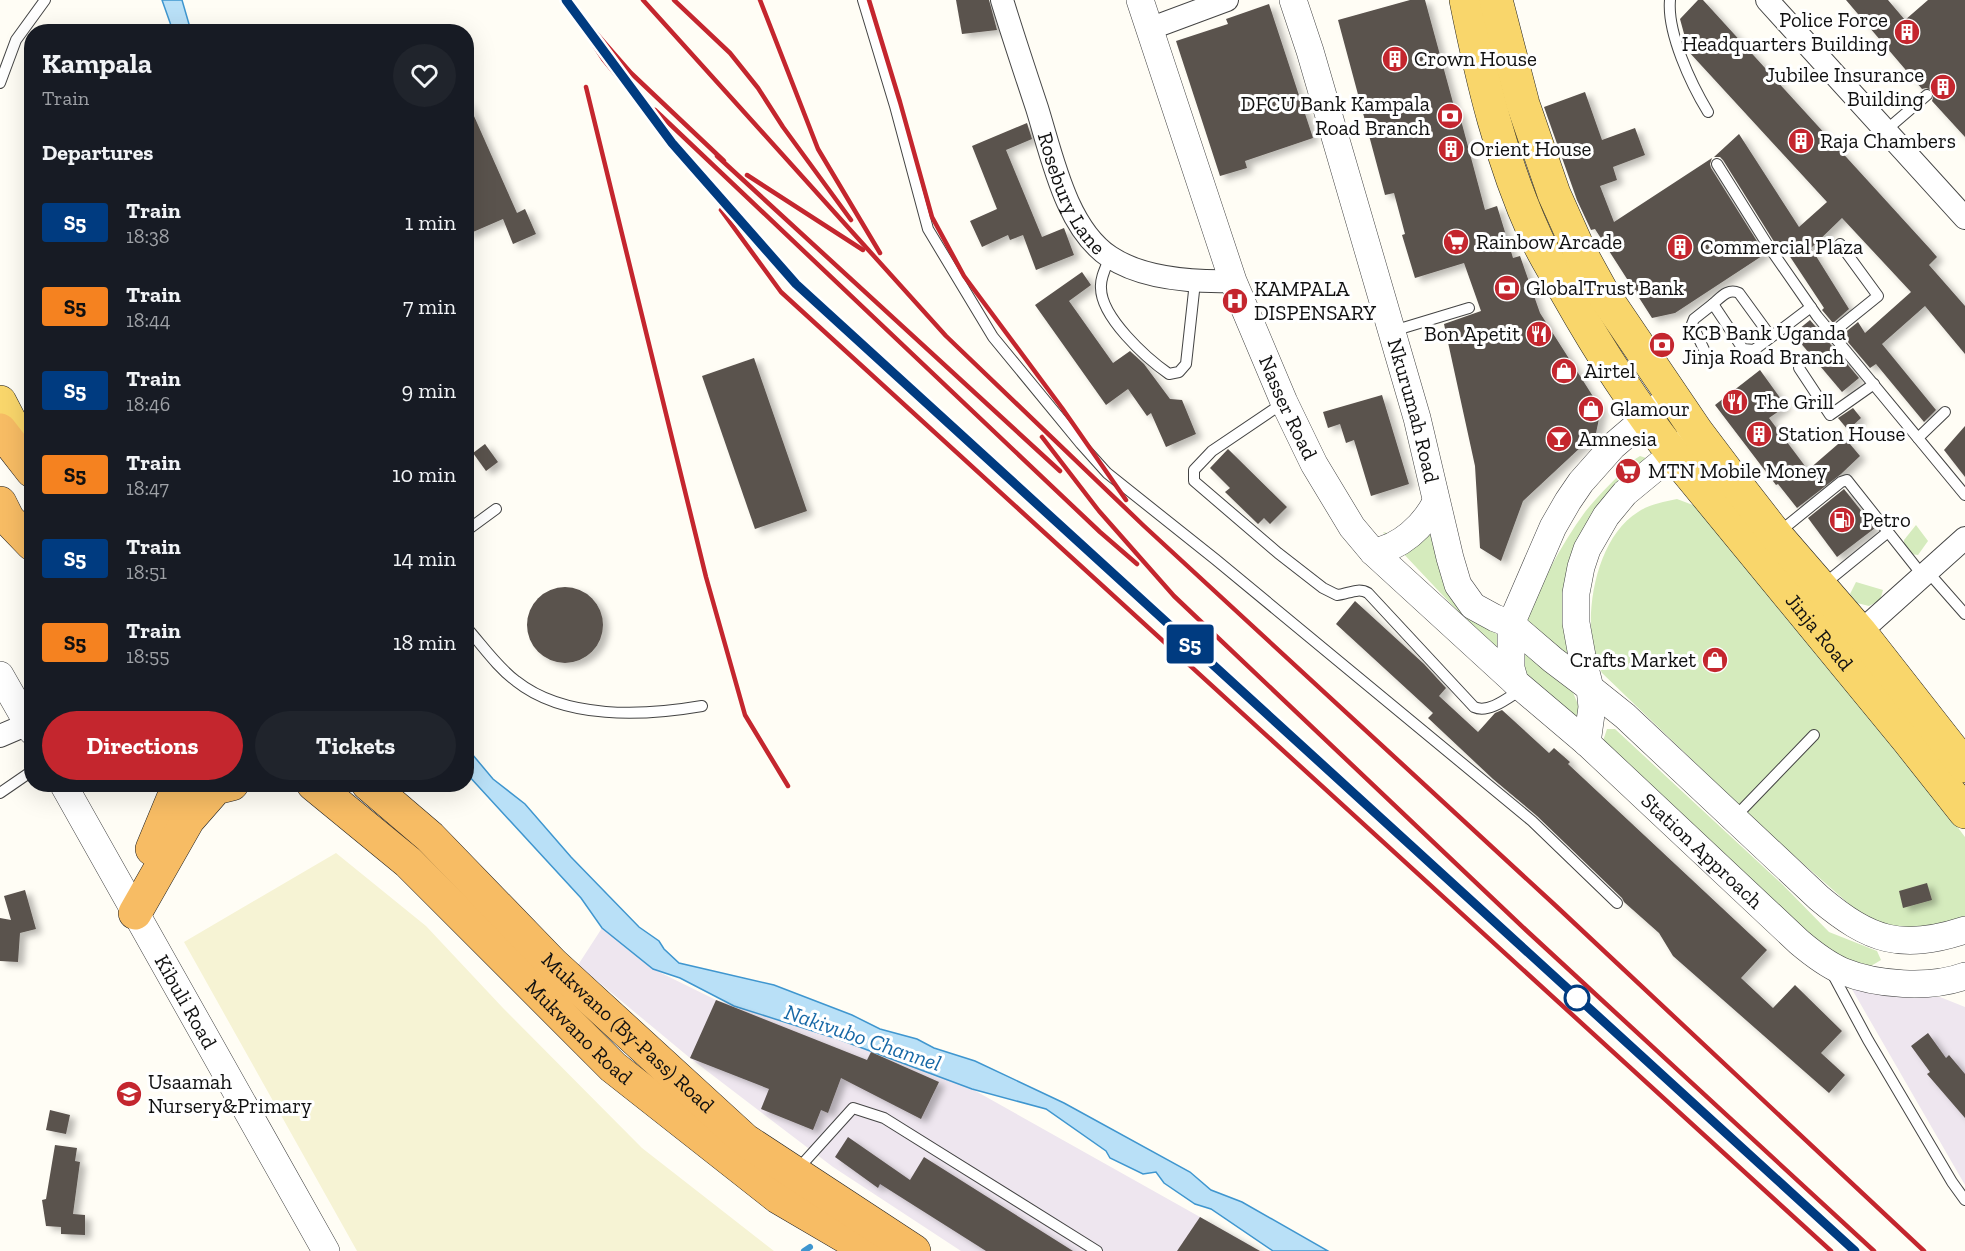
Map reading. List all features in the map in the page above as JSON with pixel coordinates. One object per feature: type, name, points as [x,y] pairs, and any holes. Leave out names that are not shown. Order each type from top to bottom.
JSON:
[{"type":"highway","points":[[0,430],[24,461]]},
{"type":"highway","points":[[3,511],[24,535]]},
{"type":"highway","points":[[130,904],[175,792]]},
{"type":"highway","points":[[130,904],[188,820],[212,792]]},
{"type":"highway","name":"Mukwano Road","points":[[323,792],[408,862],[613,1067],[778,1197],[870,1251]]},
{"type":"highway","name":"Mukwano (By-Pass) Road","points":[[377,792],[430,837],[553,964],[745,1140],[914,1251]]},
{"type":"main road","name":"Jinja Road","points":[[1466,0],[1475,47],[1500,142],[1534,233],[1582,320],[1645,418],[1673,454],[1965,766]]},
{"type":"main road","name":"Jinja Road","points":[[1496,0],[1569,218],[1602,292],[1697,432],[1776,535],[1820,587],[1848,643],[1965,812]]},
{"type":"main road","points":[[0,402],[24,447]]},
{"type":"street","name":"Rosebury Lane","points":[[1002,0],[1059,177],[1072,210],[1083,229],[1098,247],[1110,257],[1124,264],[1160,276],[1195,282],[1233,281]]},
{"type":"street","name":"Nasser Road","points":[[1140,0],[1233,281],[1298,434],[1331,494],[1352,527],[1372,552],[1518,685]]},
{"type":"street","points":[[1149,29],[1227,0]]},
{"type":"street","name":"Nkurumah Road","points":[[1293,0],[1417,418],[1453,572],[1465,597],[1482,612],[1510,624]]},
{"type":"street","points":[[1767,0],[1965,218]]},
{"type":"street","points":[[1518,685],[1510,654],[1510,624],[1553,527],[1573,492],[1613,446],[1673,395]]},
{"type":"street","points":[[1587,743],[1592,707],[1576,623],[1576,593],[1587,549],[1597,530],[1625,493],[1697,432]]},
{"type":"street","points":[[1372,552],[1389,548],[1404,539],[1424,522],[1436,502]]},
{"type":"street","points":[[1848,643],[1964,541]]},
{"type":"street","points":[[1510,624],[1625,716],[1833,910],[1864,929],[1888,939],[1903,942],[1934,939],[1965,930]]},
{"type":"street","points":[[0,675],[24,717]]},
{"type":"street","name":"Station Approach","points":[[1518,685],[1587,743],[1791,935],[1826,962],[1859,976],[1881,981],[1903,984],[1961,985]]},
{"type":"street","points":[[0,736],[24,730]]},
{"type":"street","name":"Kibuli Road","points":[[67,792],[326,1251]]},
{"type":"street","points":[[1961,985],[1949,970],[1949,953],[1965,930]]},
{"type":"lane","points":[[28,24],[45,0]]},
{"type":"lane","points":[[862,0],[895,106],[928,229],[993,337],[1081,444],[1107,473],[1224,566],[1532,821],[1617,903]]},
{"type":"lane","points":[[1670,0],[1669,12],[1682,58],[1693,86],[1708,112]]},
{"type":"lane","points":[[0,83],[16,40],[24,29]]},
{"type":"lane","points":[[1885,131],[1927,95]]},
{"type":"lane","points":[[1717,164],[1767,244],[1811,307],[1965,495]]},
{"type":"lane","points":[[1832,333],[1878,296],[1840,244]]},
{"type":"lane","points":[[1110,257],[1100,287],[1103,304],[1115,322],[1154,364],[1168,374],[1179,372],[1186,364],[1195,282]]},
{"type":"lane","points":[[1707,356],[1692,324],[1694,319],[1728,292],[1734,291],[1738,294],[1771,337]]},
{"type":"lane","points":[[1713,304],[1743,349],[1754,350],[1811,307]]},
{"type":"lane","points":[[1392,331],[1469,308]]},
{"type":"lane","points":[[1799,368],[1830,415],[1874,384]]},
{"type":"lane","points":[[1284,402],[1212,451],[1194,470],[1194,481],[1273,549],[1331,593],[1337,596],[1363,590],[1368,593],[1474,707],[1484,710],[1491,707],[1518,685]]},
{"type":"lane","points":[[1918,438],[1946,412]]},
{"type":"lane","points":[[1776,535],[1845,480],[1850,482],[1888,532],[1965,614]]},
{"type":"lane","points":[[474,525],[496,508]]},
{"type":"lane","points":[[1820,587],[1888,532]]},
{"type":"lane","points":[[474,636],[516,681],[544,699],[592,711],[643,713],[702,706]]},
{"type":"lane","points":[[1734,818],[1814,735]]},
{"type":"lane","points":[[0,793],[24,776]]},
{"type":"lane","points":[[1826,962],[1868,1040],[1965,1200]]},
{"type":"lane","points":[[795,1173],[853,1108],[884,1118],[1097,1251]]},
{"type":"shaded area","points":[[336,853],[426,926],[503,1008],[642,1148],[774,1251],[357,1251],[184,942]]},
{"type":"shaded area","points":[[602,928],[653,969],[716,1000],[838,1039],[972,1089],[1246,1243],[1256,1251],[961,1251],[833,1167],[690,1058],[578,965]]},
{"type":"shaded area","points":[[1849,984],[1900,997],[1940,997],[1965,1007],[1965,1185]]},
{"type":"green space","points":[[1640,456],[1646,458],[1644,464],[1585,534],[1575,670],[1524,625],[1551,567],[1576,525],[1602,492],[1632,461]]},
{"type":"green space","name":"Crafts Market","points":[[1677,499],[1698,507],[1870,710],[1965,837],[1965,919],[1927,933],[1877,927],[1766,831],[1602,673],[1595,656],[1591,618],[1597,577],[1603,557],[1612,539],[1638,512],[1652,505]]},
{"type":"green space","points":[[1434,522],[1490,630],[1498,635],[1501,657],[1383,532],[1395,535]]},
{"type":"green space","points":[[1916,525],[1928,541],[1918,555],[1910,554],[1904,548],[1904,540]]},
{"type":"green space","points":[[1856,582],[1883,590],[1880,600],[1869,606],[1857,603],[1850,594]]},
{"type":"green space","points":[[1516,644],[1572,690],[1582,714],[1575,722],[1524,676]]},
{"type":"green space","points":[[1607,729],[1615,729],[1783,885],[1829,932],[1877,951],[1881,960],[1871,966],[1832,955],[1603,741]]},
{"type":"water","points":[[162,0],[182,0],[189,24],[171,24]]},
{"type":"water","name":"Nakivubo Channel","points":[[474,756],[493,779],[525,804],[571,857],[639,927],[659,941],[679,963],[774,985],[852,1015],[880,1029],[917,1039],[934,1048],[975,1061],[1064,1103],[1190,1172],[1211,1190],[1242,1202],[1328,1251],[1273,1251],[1211,1209],[1195,1204],[1164,1183],[1156,1172],[1143,1174],[1110,1158],[1106,1151],[1046,1109],[972,1089],[838,1039],[734,1006],[680,978],[653,969],[602,928],[581,898],[474,782]]},
{"type":"building","points":[[956,0],[989,0],[997,30],[962,34]]},
{"type":"building","points":[[1410,0],[1425,0],[1485,210],[1497,206],[1513,258],[1520,256],[1540,313],[1601,409],[1596,433],[1523,501],[1501,561],[1480,548],[1475,466],[1444,324],[1481,311],[1464,263],[1415,278],[1402,235],[1405,234],[1394,193],[1385,195],[1338,20]]},
{"type":"building","points":[[1698,0],[1703,0],[1931,250],[1937,257],[1929,265],[1965,306],[1965,354],[1925,306],[1882,344],[1936,410],[1924,422],[1876,364],[1870,368],[1842,335],[1858,322],[1865,333],[1911,292],[1842,218],[1811,248],[1849,309],[1833,323],[1822,310],[1824,308],[1781,243],[1777,246],[1723,160],[1720,157],[1714,157],[1739,134],[1799,227],[1827,202],[1689,52],[1680,19]]},
{"type":"building","points":[[1846,0],[1888,0],[1905,20],[1928,0],[1965,0],[1965,137],[1932,101],[1934,94],[1932,90],[1922,89]]},
{"type":"building","points":[[1269,4],[1313,138],[1245,161],[1247,168],[1220,176],[1176,41],[1228,24],[1226,19]]},
{"type":"building","name":"Commercial Plaza","points":[[1585,92],[1602,140],[1635,128],[1645,155],[1613,167],[1617,180],[1600,186],[1614,222],[1712,158],[1711,168],[1765,254],[1675,313],[1652,318],[1595,229],[1591,230],[1577,200],[1544,107]]},
{"type":"building","points":[[474,116],[517,213],[525,209],[536,234],[513,244],[503,219],[474,232]]},
{"type":"building","points":[[1027,123],[1032,139],[1006,150],[1042,237],[1064,228],[1074,255],[1036,270],[1023,235],[1010,240],[1008,235],[982,247],[970,221],[997,209],[972,146]]},
{"type":"building","points":[[1082,272],[1091,285],[1069,301],[1113,363],[1130,351],[1144,364],[1170,399],[1182,400],[1196,434],[1166,447],[1151,413],[1147,416],[1128,389],[1106,405],[1035,305]]},
{"type":"building","points":[[1810,320],[1859,378],[1842,392],[1793,334]]},
{"type":"building","points":[[754,358],[807,511],[755,529],[702,376]]},
{"type":"building","points":[[1760,370],[1786,406],[1769,418],[1808,470],[1845,438],[1860,456],[1797,508],[1778,484],[1776,485],[1715,405]]},
{"type":"building","points":[[1382,395],[1409,484],[1371,496],[1354,440],[1346,443],[1340,424],[1328,428],[1323,412]]},
{"type":"building","points":[[1853,408],[1861,418],[1848,430],[1838,418]]},
{"type":"building","points":[[1965,426],[1965,477],[1944,450]]},
{"type":"building","points":[[485,444],[498,462],[486,471],[474,452]]},
{"type":"building","points":[[1228,449],[1287,507],[1270,524],[1264,518],[1258,524],[1225,492],[1230,488],[1210,468]]},
{"type":"building","name":"Petro","points":[[1844,489],[1875,528],[1837,557],[1808,518]]},
{"type":"building","points":[[558,587],[572,587],[586,593],[597,604],[603,618],[600,640],[592,652],[572,663],[558,663],[544,657],[533,646],[527,632],[527,618],[533,604],[544,593]]},
{"type":"building","points":[[1355,601],[1424,664],[1446,688],[1439,696],[1478,732],[1495,713],[1502,710],[1549,753],[1554,748],[1570,762],[1568,764],[1767,950],[1741,978],[1773,1008],[1795,985],[1842,1031],[1821,1053],[1845,1075],[1829,1093],[1673,956],[1659,933],[1624,902],[1537,816],[1493,779],[1428,718],[1433,713],[1336,624]]},
{"type":"building","points":[[1927,883],[1932,900],[1903,908],[1899,891]]},
{"type":"building","points":[[25,890],[36,929],[20,933],[18,962],[0,961],[0,918],[11,920],[4,896]]},
{"type":"building","points":[[716,1000],[867,1060],[871,1052],[939,1082],[921,1119],[841,1078],[828,1113],[821,1110],[813,1130],[761,1109],[769,1089],[690,1058]]},
{"type":"building","points":[[1928,1033],[1946,1058],[1949,1055],[1965,1074],[1965,1118],[1927,1074],[1930,1072],[1911,1046]]},
{"type":"building","points":[[50,1110],[70,1115],[66,1134],[46,1130]]},
{"type":"building","points":[[848,1137],[910,1180],[924,1157],[1073,1251],[986,1251],[880,1184],[878,1188],[835,1157]]},
{"type":"building","points":[[55,1145],[77,1148],[75,1161],[80,1162],[73,1214],[85,1215],[85,1235],[61,1234],[61,1227],[46,1226],[42,1200],[46,1199]]},
{"type":"building","points":[[1200,1217],[1260,1251],[1177,1251]]},
{"type":"waterway","points":[[804,1251],[810,1247]]},
{"type":"railway","points":[[565,0],[603,59],[672,143],[796,284],[1855,1251]]},
{"type":"railway","points":[[643,0],[946,336],[1144,526],[1556,906],[1924,1251]]},
{"type":"railway","points":[[674,0],[730,53],[758,88],[783,127],[851,220]]},
{"type":"railway","points":[[760,0],[818,149],[880,253]]},
{"type":"railway","points":[[869,0],[932,217],[964,276],[1062,408],[1126,500]]},
{"type":"railway","points":[[589,25],[631,73],[724,161]]},
{"type":"railway","points":[[586,87],[706,577],[745,715],[788,786]]},
{"type":"railway","points":[[655,110],[1100,532],[1137,564]]},
{"type":"railway","points":[[717,156],[1060,471]]},
{"type":"railway","points":[[747,175],[863,250]]},
{"type":"railway","points":[[721,210],[781,292],[1831,1251]]},
{"type":"railway","points":[[1042,437],[1099,511],[1174,596],[1527,931],[1874,1251]]},
{"type":"train","name":"S5","points":[[566,0],[672,143],[796,284],[1855,1251]]},
{"type":"place","name":"Police Force Headquarters Building","points":[[1907,32]]},
{"type":"place","name":"Crown House","points":[[1395,59]]},
{"type":"place","name":"Jubilee Insurance Building","points":[[1943,87]]},
{"type":"place","name":"DFCU Bank Kampala Road Branch","points":[[1450,116]]},
{"type":"place","name":"Raja Chambers","points":[[1801,141]]},
{"type":"place","name":"Orient House","points":[[1451,149]]},
{"type":"place","name":"Rainbow Arcade","points":[[1456,242]]},
{"type":"place","name":"Commercial Plaza","points":[[1680,247]]},
{"type":"place","name":"GlobalTrust Bank","points":[[1507,288]]},
{"type":"place","name":"KAMPALA DISPENSARY","points":[[1235,301]]},
{"type":"place","name":"Bon Apetit","points":[[1539,334]]},
{"type":"place","name":"KCB Bank Uganda Jinja Road Branch","points":[[1662,345]]},
{"type":"place","name":"Airtel","points":[[1564,371]]},
{"type":"place","name":"The Grill","points":[[1735,402]]},
{"type":"place","name":"Glamour","points":[[1591,409]]},
{"type":"place","name":"Station House","points":[[1759,434]]},
{"type":"place","name":"Amnesia","points":[[1559,439]]},
{"type":"place","name":"MTN Mobile Money","points":[[1628,471]]},
{"type":"place","name":"Petro","points":[[1842,520]]},
{"type":"place","name":"Crafts Market","points":[[1715,660]]},
{"type":"place","name":"Usaamah Nursery&Primary","points":[[129,1094]]}]
